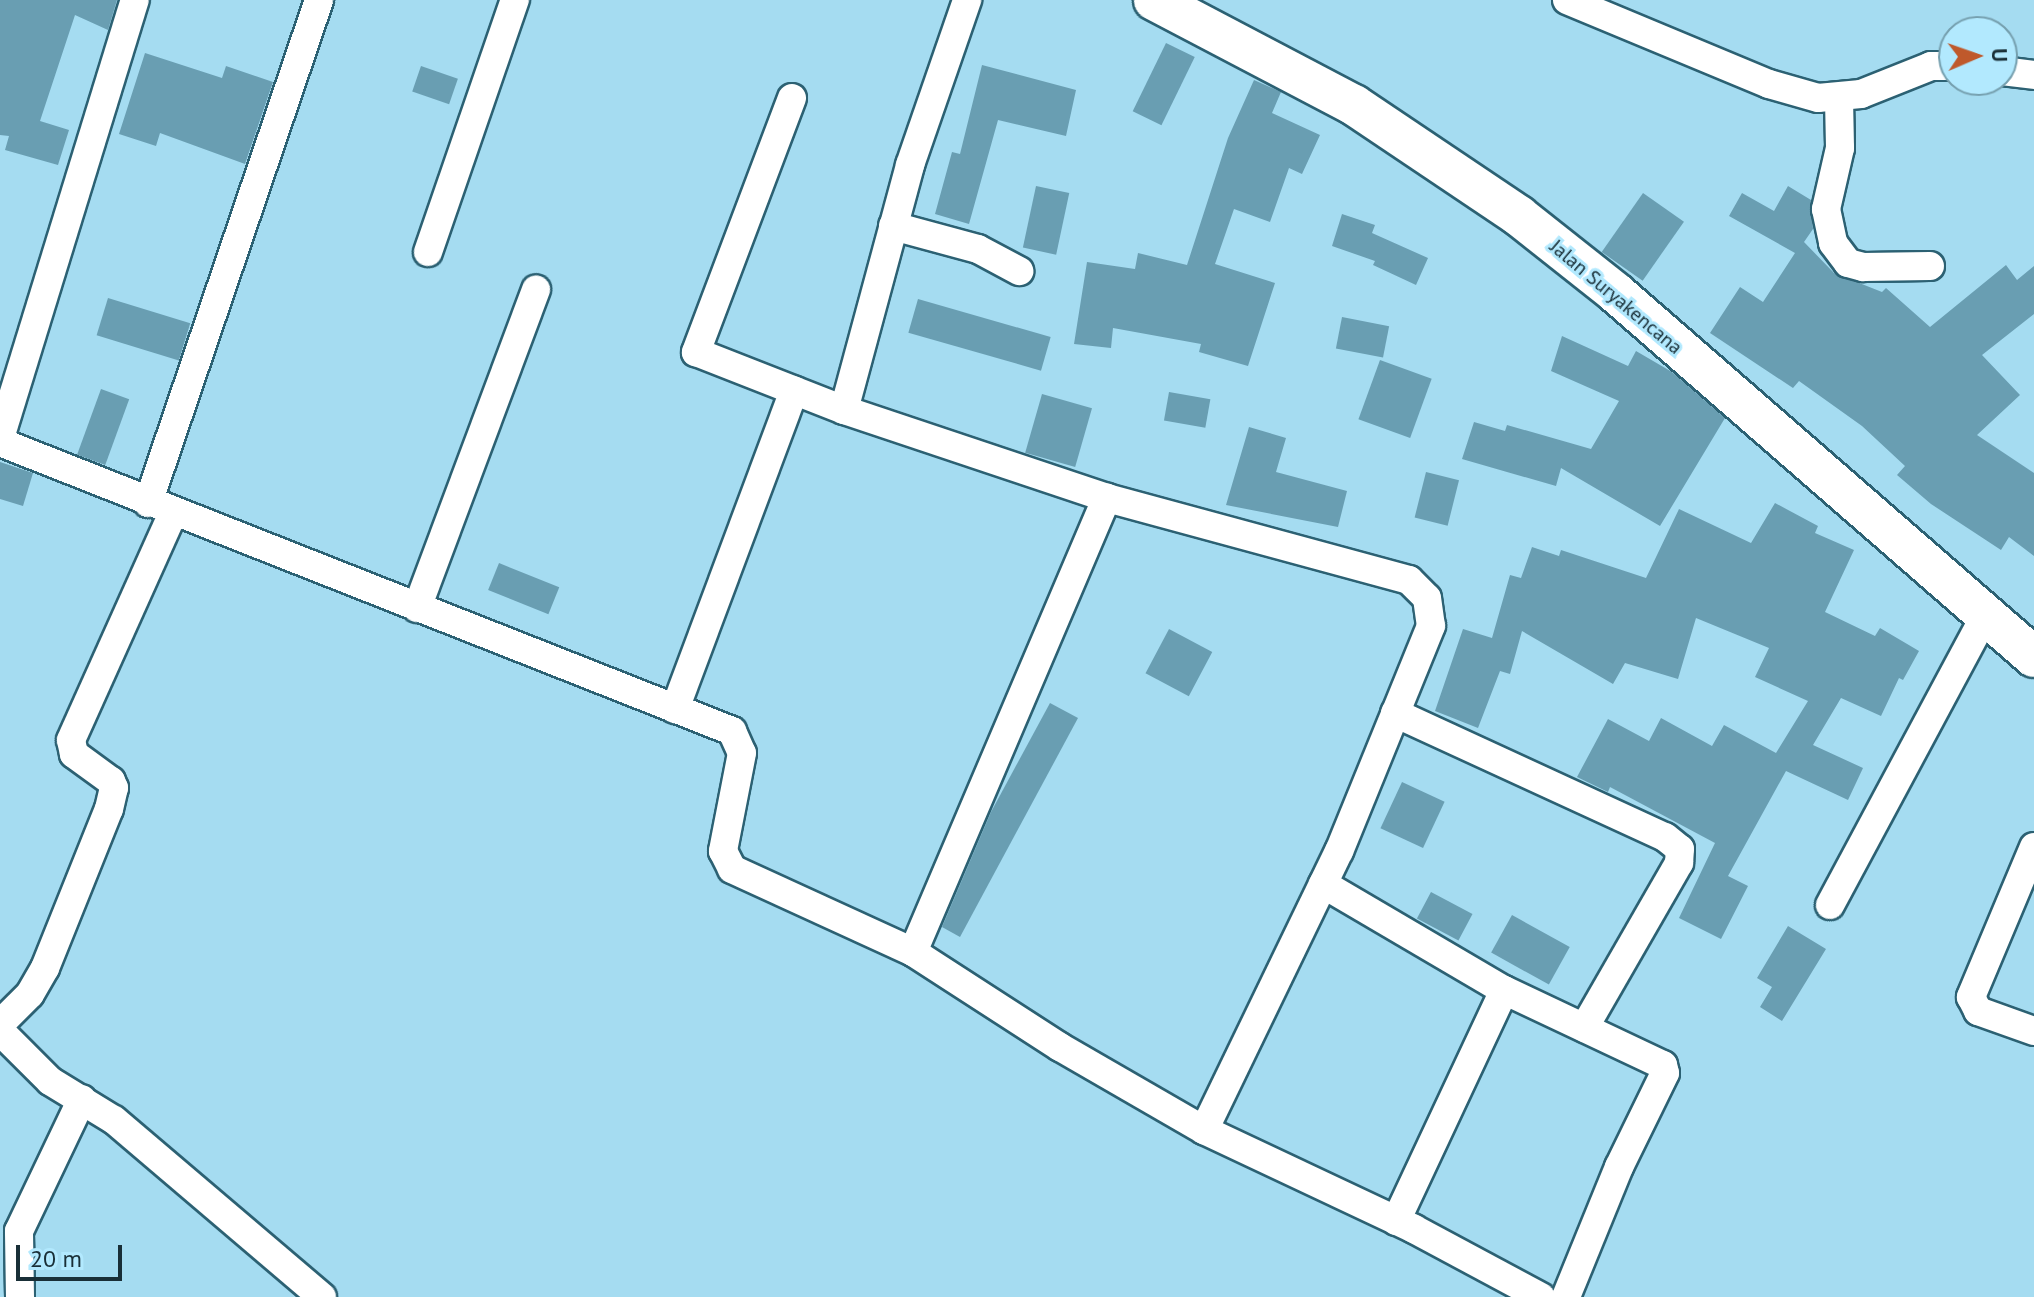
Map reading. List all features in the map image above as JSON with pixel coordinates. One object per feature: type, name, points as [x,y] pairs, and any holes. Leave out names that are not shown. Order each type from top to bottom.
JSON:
[{"type":"street","points":[[135,0],[0,440],[160,508],[732,731],[741,744],[723,851],[732,869],[913,952],[1060,1047],[1204,1130],[1396,1221],[1541,1297]]},
{"type":"street","points":[[0,1024],[30,994],[45,968],[109,809],[114,788],[111,781],[74,754],[71,740],[160,508],[319,0]]},
{"type":"street","points":[[428,252],[515,0]]},
{"type":"street","points":[[844,410],[893,226],[967,0]]},
{"type":"street","name":"Jalan Suryakencana","points":[[1154,0],[1354,105],[1519,216],[1616,293],[2034,657]]},
{"type":"street","points":[[1567,0],[1769,84],[1839,99],[1938,66]]},
{"type":"street","points":[[792,98],[696,352],[844,410],[1107,498],[1420,587],[1431,626],[1323,884],[1204,1130]]},
{"type":"street","points":[[1839,99],[1840,148],[1826,209],[1833,243],[1848,263],[1863,267],[1930,266]]},
{"type":"street","points":[[893,226],[978,249],[1019,271]]},
{"type":"street","points":[[417,608],[536,290]]},
{"type":"street","points":[[675,709],[794,390]]},
{"type":"street","points":[[913,952],[1107,498]]},
{"type":"street","points":[[1830,905],[1985,616]]},
{"type":"street","points":[[1395,713],[1665,837],[1680,849],[1679,863],[1584,1028]]},
{"type":"street","points":[[2034,847],[1971,997],[1978,1011],[2034,1031]]},
{"type":"street","points":[[1323,884],[1504,990],[1652,1056],[1665,1073],[1619,1167],[1566,1297]]},
{"type":"street","points":[[1396,1221],[1504,990]]},
{"type":"street","points":[[0,1031],[50,1081],[114,1120],[322,1297]]},
{"type":"street","points":[[20,1297],[19,1231],[82,1099]]},
{"type":"building","points":[[0,0],[117,0],[108,30],[75,15],[40,121],[69,130],[58,165],[5,150],[9,136],[0,135]]},
{"type":"building","points":[[1166,43],[1195,57],[1161,125],[1133,111]]},
{"type":"building","points":[[145,53],[222,78],[226,66],[273,82],[245,164],[160,133],[156,146],[119,134]]},
{"type":"building","points":[[982,65],[1076,90],[1066,136],[998,120],[969,224],[935,214],[952,152],[960,154]]},
{"type":"building","points":[[421,66],[458,79],[449,104],[412,92]]},
{"type":"building","points":[[1254,80],[1281,92],[1272,113],[1320,135],[1302,174],[1289,168],[1270,222],[1234,209],[1215,264],[1275,283],[1248,366],[1199,352],[1201,344],[1113,328],[1111,348],[1074,344],[1087,262],[1135,269],[1138,253],[1187,265],[1228,138]]},
{"type":"building","points":[[1036,186],[1069,193],[1056,255],[1023,248]]},
{"type":"building","points":[[1788,186],[1811,200],[1813,229],[1804,242],[1834,273],[1882,292],[1886,288],[1930,327],[2006,265],[2017,280],[2034,266],[2034,314],[1982,355],[2020,395],[1977,435],[2034,473],[2034,556],[2009,537],[2001,550],[1931,504],[1897,475],[1905,466],[1862,426],[1799,381],[1793,388],[1710,333],[1740,287],[1763,302],[1795,253],[1729,216],[1742,193],[1774,211]]},
{"type":"building","points":[[1643,193],[1684,222],[1643,281],[1602,252]]},
{"type":"building","points":[[1342,214],[1375,225],[1372,233],[1428,258],[1416,285],[1373,265],[1375,261],[1332,246]]},
{"type":"building","points":[[108,298],[190,323],[179,360],[97,335]]},
{"type":"building","points":[[918,299],[1051,337],[1041,371],[908,333]]},
{"type":"building","points":[[1342,317],[1389,326],[1383,358],[1336,348]]},
{"type":"building","points":[[1562,336],[1628,366],[1636,351],[1672,372],[1725,418],[1660,526],[1561,468],[1556,486],[1462,459],[1474,422],[1505,431],[1507,425],[1591,449],[1619,401],[1551,371]]},
{"type":"building","points":[[1380,360],[1432,379],[1410,438],[1358,419]]},
{"type":"building","points":[[101,389],[129,399],[105,465],[77,455]]},
{"type":"building","points":[[1169,392],[1210,399],[1205,428],[1164,421]]},
{"type":"building","points":[[1042,394],[1092,408],[1075,467],[1025,453]]},
{"type":"building","points":[[1249,427],[1286,438],[1276,472],[1347,491],[1338,527],[1226,505]]},
{"type":"building","points":[[0,462],[33,473],[23,506],[0,499]]},
{"type":"building","points":[[1426,472],[1459,480],[1448,526],[1415,518]]},
{"type":"building","points":[[1775,503],[1818,526],[1815,533],[1854,550],[1825,612],[1875,636],[1880,628],[1919,651],[1903,680],[1899,678],[1881,716],[1841,698],[1813,745],[1863,768],[1848,800],[1786,771],[1728,876],[1748,886],[1721,939],[1679,918],[1715,843],[1610,787],[1608,792],[1577,777],[1608,719],[1649,741],[1661,718],[1712,746],[1724,725],[1776,753],[1808,701],[1755,677],[1769,648],[1696,618],[1678,679],[1625,663],[1613,684],[1522,631],[1510,674],[1500,671],[1478,728],[1435,711],[1463,629],[1492,638],[1510,575],[1521,578],[1532,547],[1559,556],[1561,550],[1646,578],[1679,509],[1751,543]]},
{"type":"building","points":[[499,563],[559,587],[548,614],[488,590]]},
{"type":"building","points":[[1169,629],[1212,652],[1189,696],[1146,673]]},
{"type":"building","points":[[1050,703],[1078,718],[960,937],[942,927],[991,812]]},
{"type":"building","points":[[1402,782],[1445,802],[1423,848],[1380,828]]},
{"type":"building","points":[[1431,892],[1472,914],[1458,941],[1417,918]]},
{"type":"building","points":[[1512,915],[1570,947],[1549,985],[1491,953]]},
{"type":"building","points":[[1788,926],[1826,949],[1782,1021],[1760,1007],[1772,987],[1757,978]]}]
